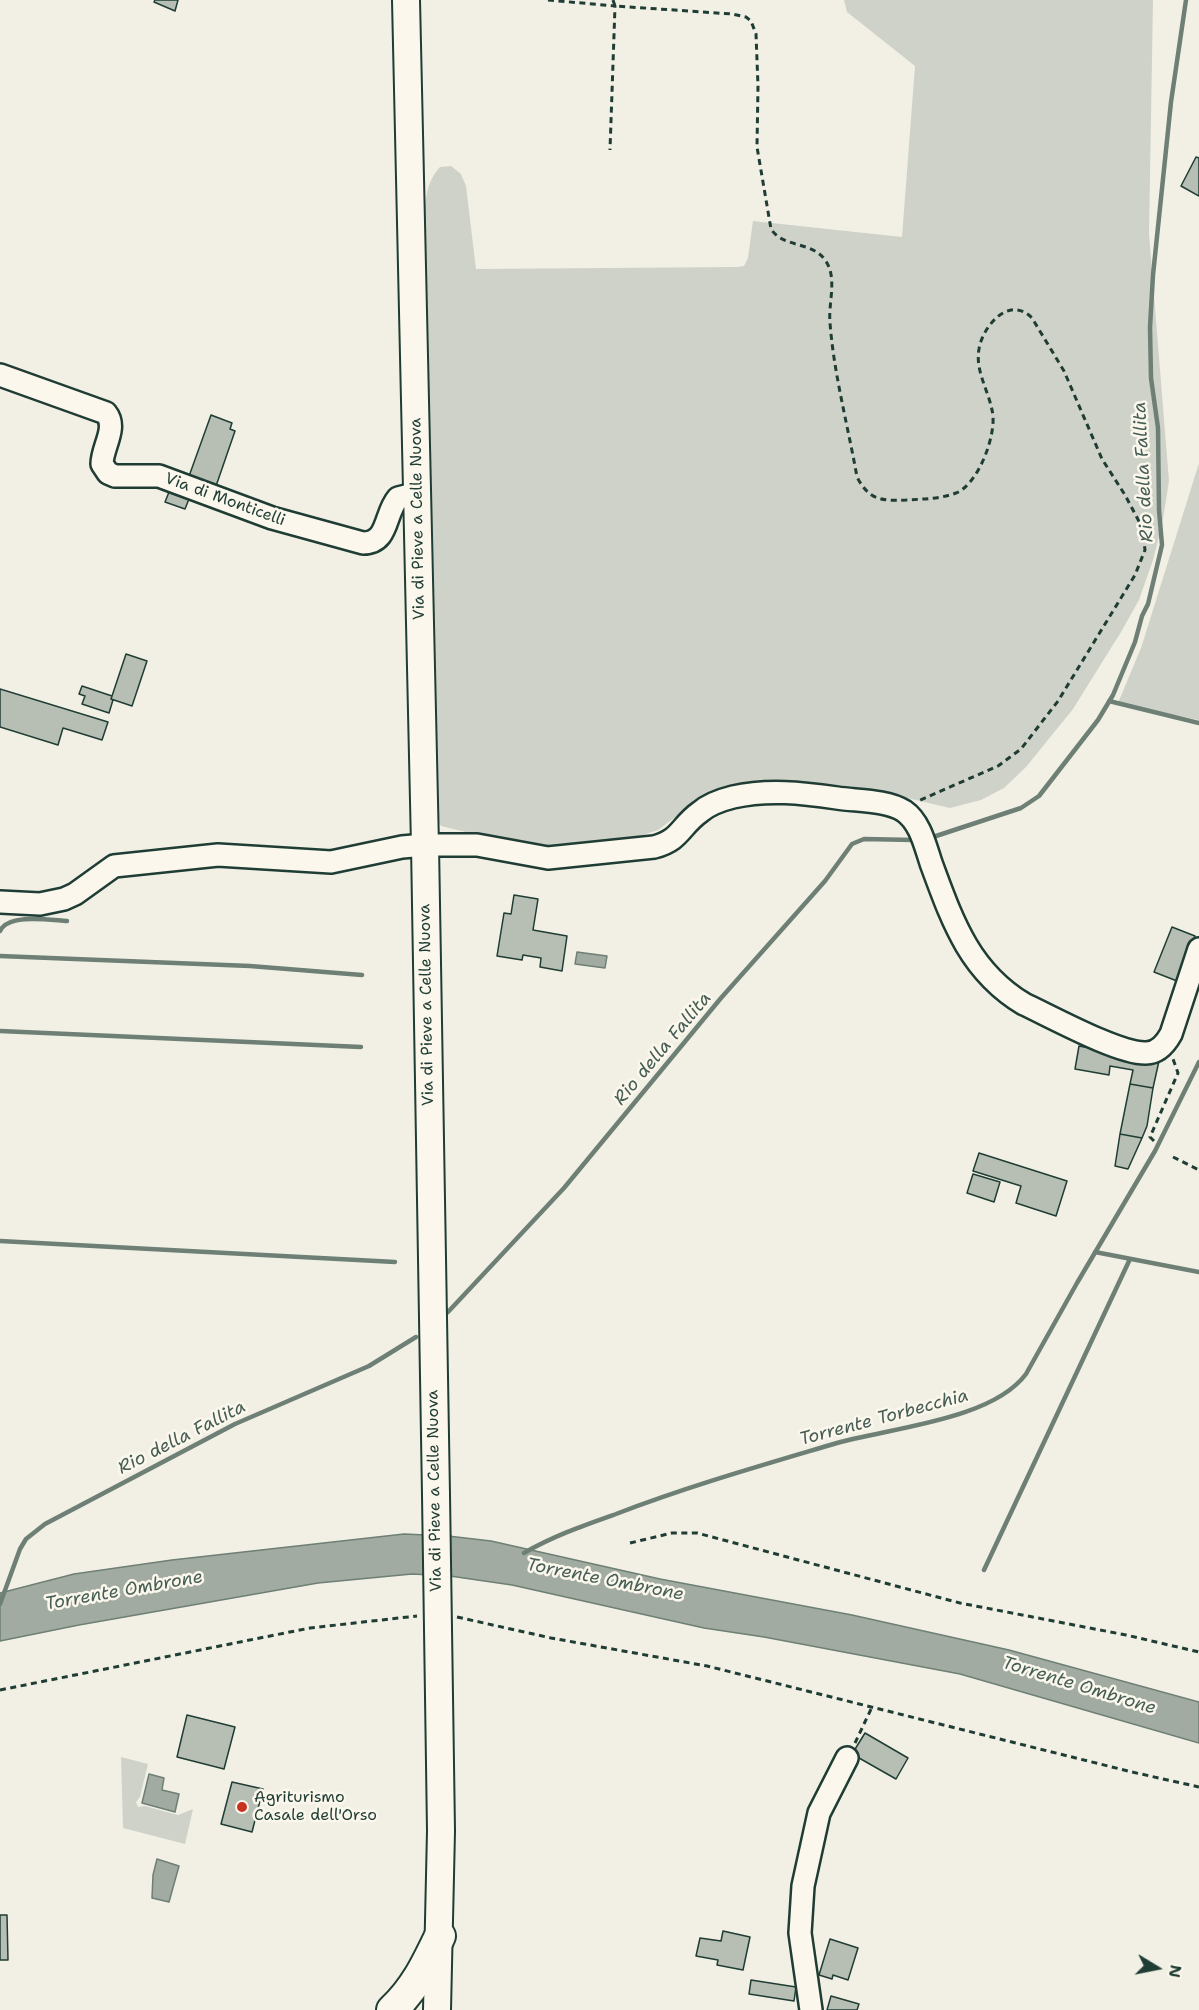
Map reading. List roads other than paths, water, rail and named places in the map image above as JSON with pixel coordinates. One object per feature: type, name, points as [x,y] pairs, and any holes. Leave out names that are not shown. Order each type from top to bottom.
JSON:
[{"type":"highway","points":[[392,2010],[404,1999],[417,1981],[440,1936]]},
{"type":"main road","name":"Via di Pieve a Celle Nuova","points":[[406,0],[418,493],[436,1495],[440,1936],[437,2010]]},
{"type":"street","name":"Via di Monticelli","points":[[0,375],[106,413],[111,425],[102,464],[108,473],[114,476],[159,476],[272,518],[363,543],[374,542],[382,535],[393,505],[398,498],[418,493]]},
{"type":"street","points":[[0,902],[40,904],[64,899],[75,894],[114,866],[126,863],[218,855],[339,862],[402,847],[424,845],[477,845],[548,858],[654,847],[667,844],[675,838],[698,813],[707,807],[733,797],[776,792],[881,804],[902,809],[910,816],[920,832],[950,914],[962,939],[978,963],[998,985],[1024,1004],[1127,1050],[1154,1052],[1166,1043],[1199,949]]},
{"type":"street","points":[[811,2010],[800,1932],[803,1886],[819,1813],[848,1758]]},
{"type":"water","points":[[577,952],[607,956],[605,968],[575,964]]},
{"type":"water","name":"Torrente Ombrone","points":[[404,1534],[491,1541],[660,1579],[852,1615],[1009,1650],[1199,1702],[1199,1743],[960,1674],[704,1628],[512,1585],[450,1576],[412,1574],[318,1583],[0,1641],[0,1593],[74,1574],[172,1560]]},
{"type":"water","points":[[149,1774],[164,1778],[162,1790],[179,1794],[175,1812],[142,1803]]},
{"type":"water","points":[[157,1859],[179,1866],[169,1902],[152,1898],[153,1875]]},
{"type":"waterway","name":"Rio della Fallita","points":[[930,838],[1021,808],[1039,796],[1098,720],[1113,695],[1148,604],[1162,545],[1159,510],[1158,428],[1151,378],[1150,327],[1153,275],[1171,102],[1186,0]]},
{"type":"waterway","points":[[1109,701],[1199,723]]},
{"type":"waterway","name":"Rio della Fallita","points":[[448,1312],[564,1188],[721,998],[825,881],[852,844],[864,839],[914,840]]},
{"type":"waterway","points":[[0,931],[4,925],[20,920],[67,921]]},
{"type":"waterway","points":[[0,956],[250,966],[362,975]]},
{"type":"waterway","points":[[0,1031],[361,1047]]},
{"type":"waterway","name":"Torrente Torbecchia","points":[[524,1553],[569,1531],[671,1494],[837,1443],[939,1420],[990,1402],[1010,1390],[1026,1374],[1155,1151],[1199,1062]]},
{"type":"waterway","points":[[0,1241],[395,1262]]},
{"type":"waterway","points":[[1095,1252],[1199,1272]]},
{"type":"waterway","points":[[984,1570],[1130,1259]]},
{"type":"waterway","name":"Rio della Fallita","points":[[0,1604],[20,1549],[26,1539],[45,1524],[235,1424],[369,1366],[416,1337]]},
{"type":"place","name":"Agriturismo Casale dell'Orso","points":[[242,1807]]}]
